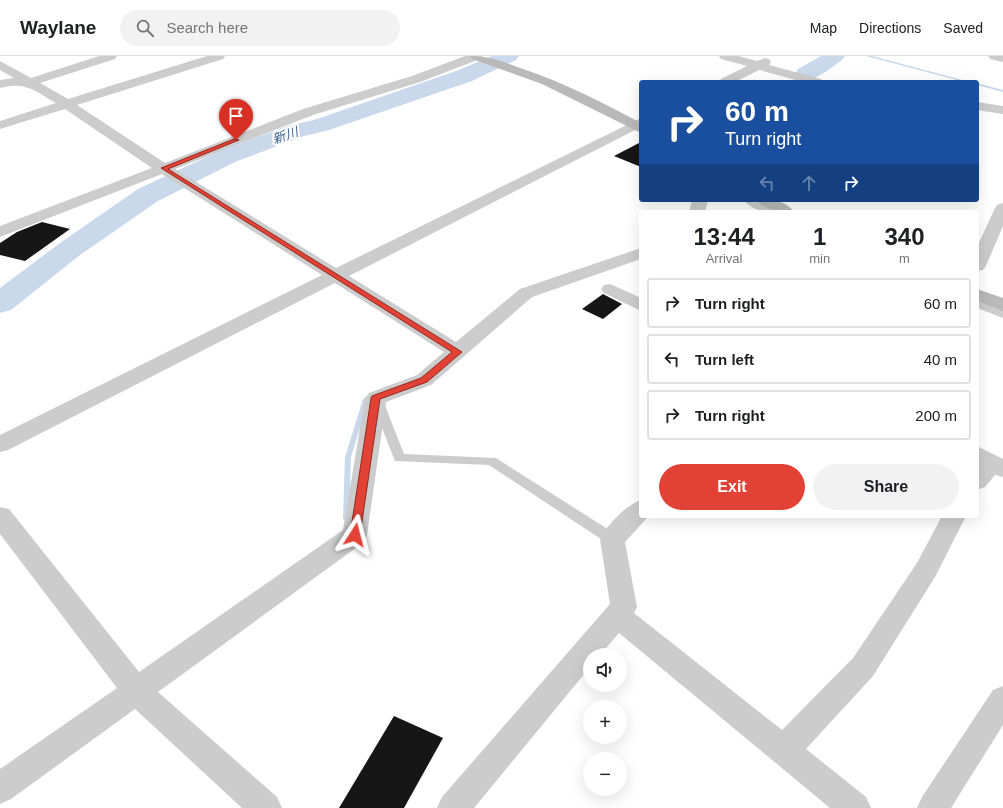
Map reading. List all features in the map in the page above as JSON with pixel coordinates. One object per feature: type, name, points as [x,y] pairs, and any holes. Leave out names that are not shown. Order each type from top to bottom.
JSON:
[{"type":"street","points":[[0,57],[6,56]]},
{"type":"street","points":[[0,84],[8,82],[30,82],[111,56]]},
{"type":"street","points":[[0,125],[219,56]]},
{"type":"street","points":[[725,56],[810,80]]},
{"type":"street","points":[[729,80],[760,66],[776,56]]},
{"type":"street","points":[[994,56],[1003,58]]},
{"type":"street","points":[[0,232],[308,112],[416,79],[476,58],[542,84],[637,127]]},
{"type":"street","points":[[0,65],[67,104],[164,168],[458,352]]},
{"type":"street","points":[[979,106],[1003,110]]},
{"type":"street","points":[[0,444],[637,127]]},
{"type":"street","points":[[756,202],[770,210]]},
{"type":"street","points":[[768,202],[782,210]]},
{"type":"street","points":[[979,262],[1003,208]]},
{"type":"street","points":[[0,788],[355,535],[376,398],[424,380],[526,293],[639,254]]},
{"type":"street","points":[[610,289],[639,304]]},
{"type":"street","points":[[979,295],[1003,305]]},
{"type":"street","points":[[979,303],[1003,312]]},
{"type":"street","points":[[979,478],[990,462]]},
{"type":"street","points":[[453,808],[618,616],[624,607],[612,538],[639,511]]},
{"type":"street","points":[[0,516],[136,691],[266,808]]},
{"type":"street","points":[[784,750],[863,667],[926,570],[953,518]]},
{"type":"street","points":[[618,616],[855,808]]},
{"type":"street","points":[[933,808],[1003,699]]},
{"type":"lane","points":[[376,398],[400,458],[492,461],[612,538]]},
{"type":"building","points":[[639,143],[639,166],[614,156]]},
{"type":"building","points":[[42,222],[70,229],[25,261],[0,255],[0,243],[17,232]]},
{"type":"building","points":[[603,294],[622,304],[603,319],[582,309]]},
{"type":"building","points":[[394,716],[443,738],[404,808],[339,808]]},
{"type":"waterway","name":"新川","points":[[0,303],[70,249],[148,195],[226,157],[296,131],[321,125],[464,76],[509,56]]},
{"type":"waterway","points":[[806,74],[835,56]]},
{"type":"waterway","points":[[868,56],[960,80]]},
{"type":"waterway","points":[[979,85],[1003,91]]},
{"type":"waterway","points":[[346,518],[348,457],[366,399]]},
{"type":"route","points":[[236,140],[164,168],[458,352],[424,380],[376,398],[355,535]]}]
